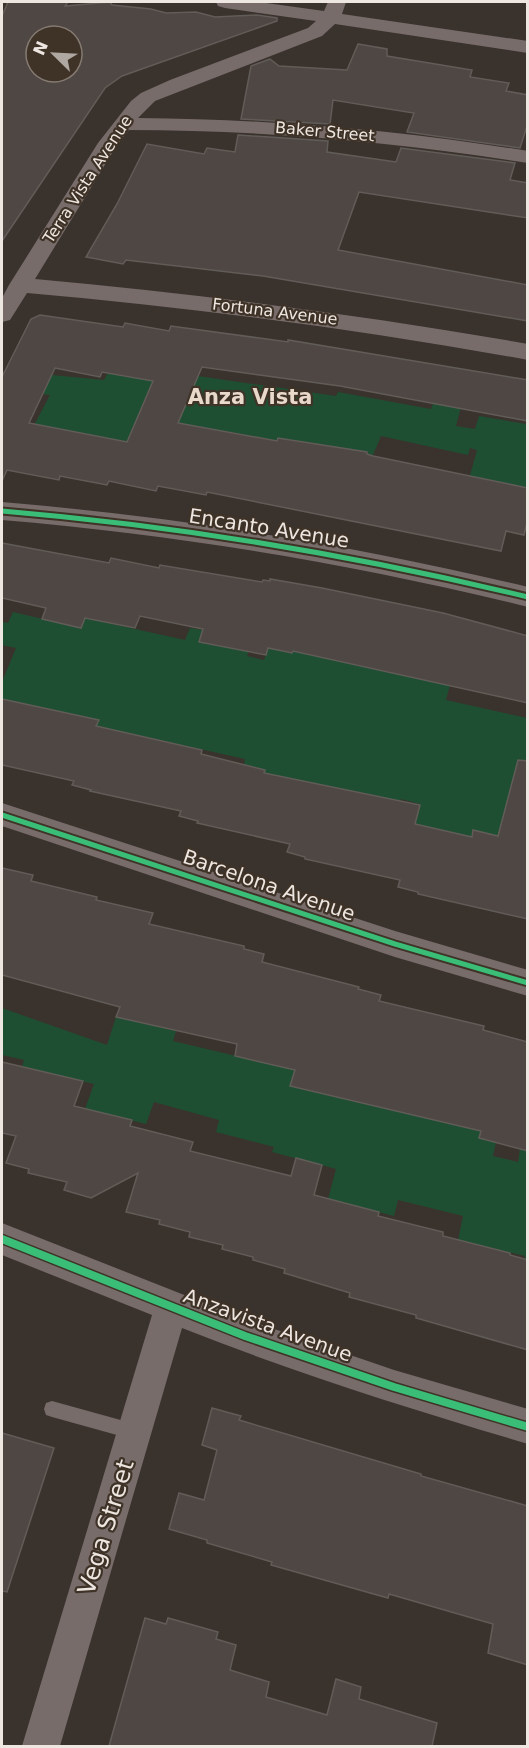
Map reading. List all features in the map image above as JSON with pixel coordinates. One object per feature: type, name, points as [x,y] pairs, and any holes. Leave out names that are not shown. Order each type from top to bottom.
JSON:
[{"type":"street","points":[[225,2],[334,9],[528,47]]},
{"type":"street","name":"Terra Vista Avenue","points":[[2,315],[121,124],[138,105],[161,90],[303,38],[324,26],[334,9]]},
{"type":"street","name":"Baker Street","points":[[121,124],[200,124],[318,130],[425,141],[528,157]]},
{"type":"street","name":"Fortuna Avenue","points":[[20,285],[165,298],[312,315],[528,352]]},
{"type":"street","name":"Encanto Avenue","points":[[2,512],[159,527],[316,550],[528,597]]},
{"type":"street","name":"Barcelona Avenue","points":[[2,815],[365,936],[528,983]]},
{"type":"street","name":"Anzavista Avenue","points":[[2,1239],[171,1308],[384,1384],[528,1427]]},
{"type":"street","name":"Vega Street","points":[[41,1746],[171,1308]]},
{"type":"lane","points":[[52,1409],[135,1432]]},
{"type":"green space","points":[[156,360],[198,376],[336,396],[338,392],[431,409],[434,401],[461,407],[456,426],[475,429],[479,416],[526,424],[527,421],[527,488],[469,479],[477,450],[470,448],[468,455],[381,436],[373,455],[333,446],[277,441],[231,432],[230,434],[136,421],[127,442],[32,429],[50,395],[42,394],[52,375],[104,380],[108,373],[147,380]]},
{"type":"green space","points":[[13,612],[81,628],[85,618],[185,640],[190,628],[203,630],[199,642],[230,648],[254,637],[247,656],[264,660],[268,648],[292,653],[293,651],[450,685],[446,700],[527,718],[527,850],[473,831],[472,837],[415,824],[420,804],[401,799],[397,814],[375,796],[354,791],[350,803],[264,773],[265,770],[244,765],[245,759],[96,726],[98,720],[2,699],[2,682],[16,648],[2,645],[2,622],[8,623]]},
{"type":"green space","points":[[2,1008],[107,1045],[116,1017],[176,1031],[173,1041],[295,1070],[291,1086],[481,1131],[479,1138],[496,1142],[493,1156],[518,1162],[520,1149],[527,1151],[527,1260],[524,1259],[525,1256],[458,1240],[463,1216],[398,1200],[394,1216],[328,1199],[336,1169],[272,1152],[274,1147],[216,1132],[219,1120],[154,1102],[146,1124],[85,1109],[94,1084],[22,1067],[24,1060],[2,1055]]},
{"type":"building","points":[[8,2],[68,2],[65,6],[110,2],[112,5],[166,13],[196,12],[215,17],[257,15],[277,18],[277,21],[122,76],[105,88],[2,241],[2,16]]},
{"type":"building","points":[[358,44],[387,49],[387,56],[472,70],[470,77],[509,83],[506,91],[528,95],[528,123],[520,148],[407,132],[414,113],[333,100],[330,124],[241,119],[251,66],[270,59],[279,66],[347,70]]},
{"type":"building","points":[[238,135],[328,141],[327,152],[396,162],[401,148],[515,163],[510,180],[528,183],[528,218],[359,192],[338,250],[528,285],[528,321],[263,276],[126,260],[123,264],[86,257],[117,204],[147,144],[204,154],[207,148],[235,152]]},
{"type":"building","points":[[40,315],[123,327],[125,323],[169,331],[171,326],[288,342],[288,340],[528,380],[528,421],[340,386],[202,367],[178,423],[277,441],[278,438],[367,452],[373,456],[528,488],[528,519],[524,535],[506,531],[501,551],[207,492],[206,495],[158,486],[156,491],[109,481],[107,485],[60,476],[59,480],[7,470],[2,481],[2,377],[31,319]],"holes":[[[55,368],[100,377],[102,372],[153,381],[127,442],[29,423]]]},
{"type":"building","points":[[2,543],[109,563],[111,558],[159,568],[160,565],[262,582],[263,580],[270,581],[270,579],[322,588],[443,613],[528,636],[528,703],[293,651],[292,653],[268,648],[266,655],[199,642],[203,629],[140,616],[135,628],[85,618],[81,628],[42,619],[46,608],[2,598]]},
{"type":"building","points":[[2,699],[99,720],[96,726],[202,750],[201,754],[265,770],[264,773],[420,805],[415,824],[472,837],[473,830],[498,836],[518,760],[528,761],[528,919],[418,894],[418,892],[398,887],[400,880],[305,859],[305,857],[287,852],[290,844],[197,823],[198,821],[179,816],[181,811],[90,791],[72,785],[74,781],[2,765]]},
{"type":"building","points":[[2,868],[33,875],[31,881],[97,897],[96,900],[153,913],[149,924],[244,946],[244,949],[264,954],[262,962],[359,987],[358,989],[381,995],[379,1001],[484,1026],[483,1030],[528,1042],[528,1151],[479,1138],[481,1131],[290,1086],[295,1070],[235,1056],[237,1044],[116,1017],[120,1007],[2,975]]},
{"type":"building","points":[[2,1062],[83,1081],[74,1106],[132,1120],[130,1126],[193,1142],[190,1151],[291,1176],[296,1158],[322,1165],[314,1195],[379,1212],[378,1216],[443,1232],[443,1236],[510,1253],[510,1255],[528,1260],[528,1350],[349,1297],[350,1293],[284,1273],[285,1269],[222,1249],[223,1245],[189,1237],[190,1232],[159,1224],[160,1220],[126,1212],[138,1173],[91,1198],[64,1190],[67,1182],[28,1173],[29,1169],[6,1163],[16,1136],[2,1133]]},
{"type":"building","points":[[212,1408],[241,1416],[239,1420],[528,1506],[528,1665],[488,1653],[493,1624],[389,1594],[388,1598],[271,1565],[272,1562],[169,1529],[179,1493],[204,1500],[217,1450],[202,1445]]},
{"type":"building","points":[[2,1433],[54,1448],[7,1592],[2,1591]]},
{"type":"building","points":[[145,1618],[166,1624],[168,1618],[218,1632],[216,1639],[236,1645],[230,1670],[269,1682],[266,1697],[327,1715],[336,1679],[361,1687],[359,1699],[437,1723],[432,1746],[109,1746]]},
{"type":"cycle path","points":[[2,511],[135,524],[266,542],[398,567],[528,597]]},
{"type":"cycle path","points":[[2,815],[395,944],[528,983]]},
{"type":"cycle path","points":[[2,1239],[245,1336],[394,1387],[528,1427]]},
{"type":"district","name":"Anza Vista","points":[[250,397]]}]
